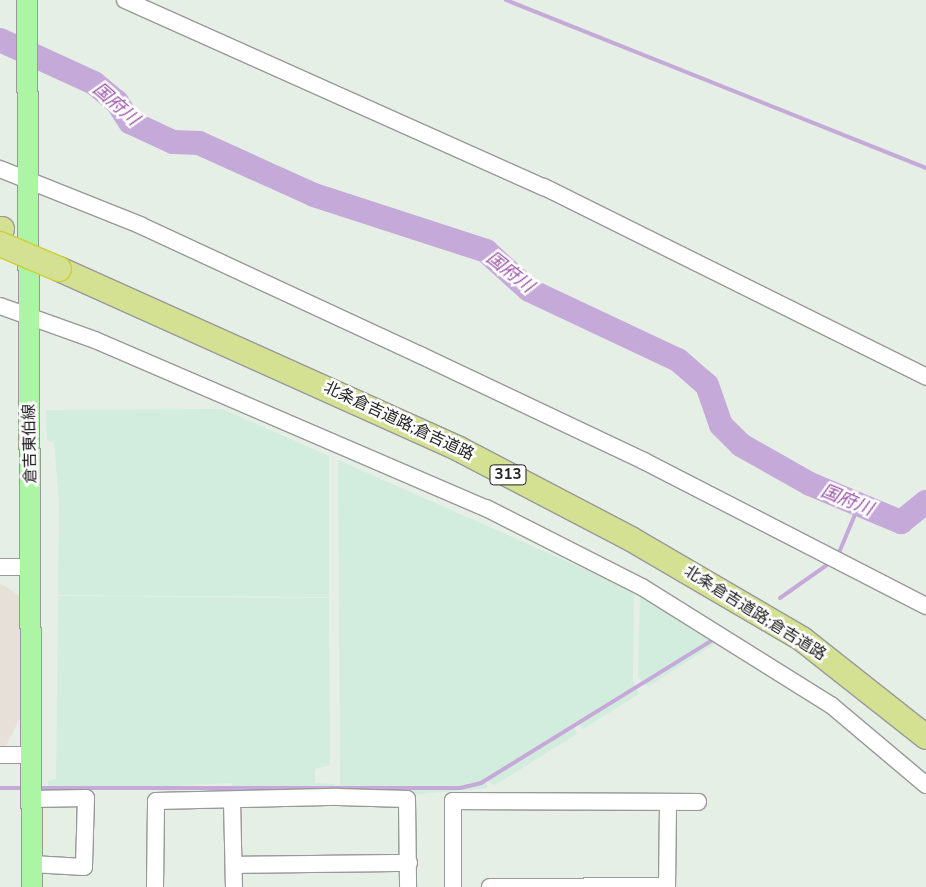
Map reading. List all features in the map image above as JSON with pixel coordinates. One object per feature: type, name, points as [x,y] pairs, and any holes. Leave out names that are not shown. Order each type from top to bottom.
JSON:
[{"type":"highway","name":"北条倉吉道路;倉吉道路","points":[[1,234],[414,428],[631,539],[802,639],[926,737]]},
{"type":"highway","name":"北条倉吉道路;倉吉道路","points":[[60,262],[331,373],[638,526],[810,628],[926,718]]},
{"type":"main road","name":"倉吉東伯線","points":[[27,0],[30,151],[32,567],[30,755],[32,887]]},
{"type":"street","points":[[125,0],[544,187],[926,377]]},
{"type":"street","points":[[0,169],[140,225],[420,355],[644,462],[926,606]]},
{"type":"street","points":[[0,306],[95,340],[486,508],[642,587],[831,705],[926,785]]},
{"type":"street","points":[[0,567],[32,567]]},
{"type":"street","points":[[0,755],[30,755]]},
{"type":"street","points":[[32,799],[86,798],[84,867],[32,864]]},
{"type":"street","points":[[155,887],[156,800],[407,799],[408,887]]},
{"type":"street","points":[[232,800],[234,887]]},
{"type":"street","points":[[453,887],[453,801],[698,802]]},
{"type":"street","points":[[490,887],[667,887],[668,803]]},
{"type":"street","points":[[234,865],[409,863]]},
{"type":"shaded area","points":[[0,583],[23,598],[24,719],[19,720],[6,746],[0,746]]},
{"type":"green space","points":[[222,409],[329,456],[329,597],[58,595],[59,503],[54,442],[47,441],[46,410]]},
{"type":"green space","points":[[338,460],[634,591],[633,682],[639,694],[583,729],[577,721],[573,723],[577,734],[495,785],[484,779],[488,788],[420,794],[340,792]]},
{"type":"green space","points":[[640,594],[718,642],[647,687],[638,676]]},
{"type":"green space","points":[[58,596],[329,598],[330,765],[315,769],[315,783],[335,784],[335,794],[234,793],[231,783],[48,792],[48,781],[56,779]]},
{"type":"waterway","points":[[506,0],[926,168]]},
{"type":"waterway","name":"国府川","points":[[0,40],[94,83],[117,102],[130,122],[173,142],[199,143],[314,195],[486,251],[529,290],[678,360],[707,385],[721,425],[741,445],[810,484],[901,522],[926,502]]},
{"type":"waterway","points":[[838,555],[859,505]]},
{"type":"waterway","points":[[780,598],[831,562]]},
{"type":"waterway","points":[[37,788],[460,788],[481,783],[711,641]]},
{"type":"waterway","points":[[0,788],[25,788]]}]
